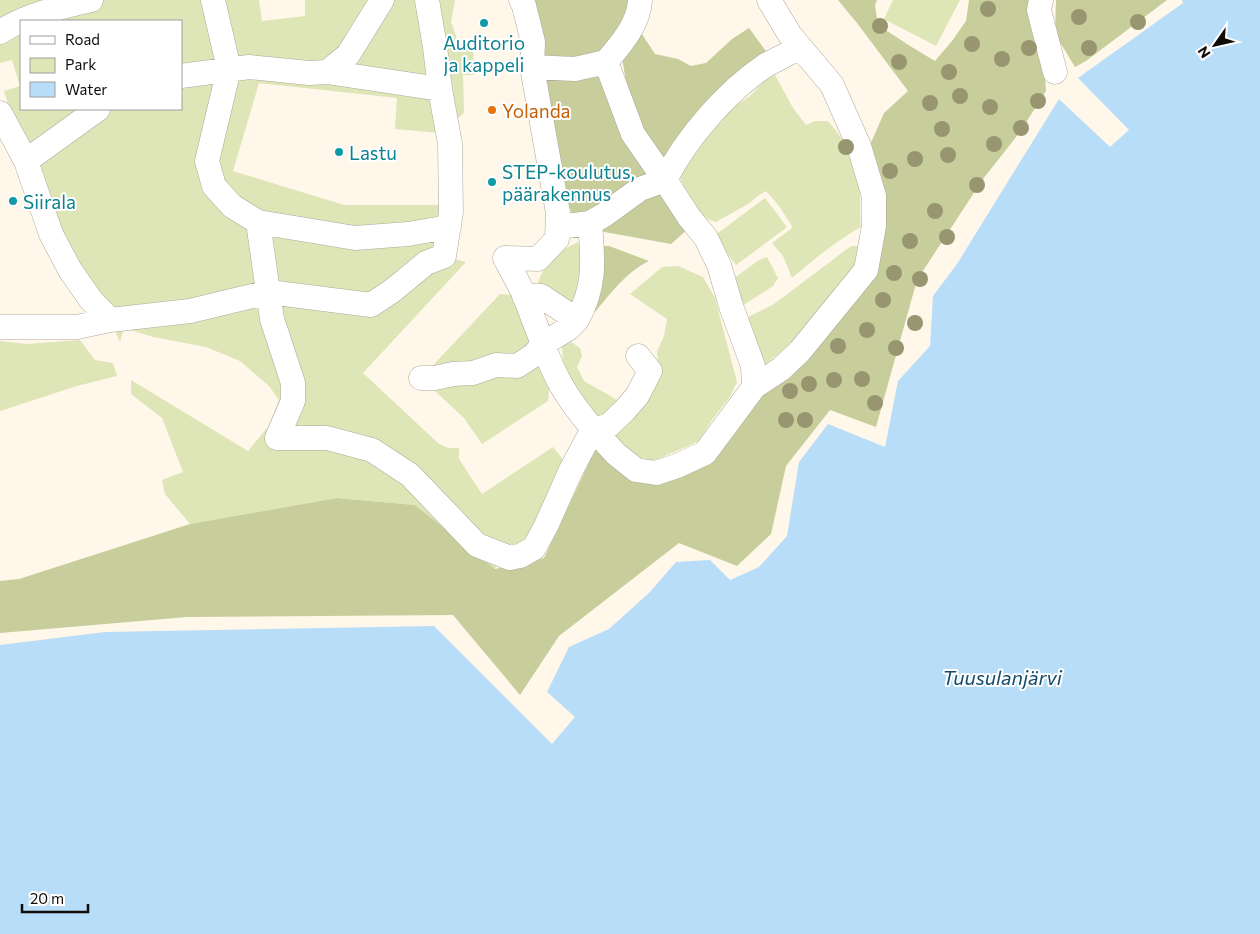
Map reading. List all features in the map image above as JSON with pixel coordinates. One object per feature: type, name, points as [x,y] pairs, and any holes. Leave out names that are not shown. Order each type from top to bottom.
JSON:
[{"type":"lane","points":[[22,20],[91,0]]},
{"type":"lane","points":[[213,0],[229,69],[207,161],[214,186],[232,206],[258,222],[355,238],[408,234],[449,227]]},
{"type":"lane","points":[[327,72],[348,55],[382,0]]},
{"type":"lane","points":[[0,327],[77,327],[110,320],[190,311],[269,292],[371,305],[426,264],[444,256],[451,212],[450,144],[426,0]]},
{"type":"lane","points":[[521,0],[533,42],[532,67],[558,213],[558,227],[557,239],[538,259],[505,258],[524,296],[551,369],[574,407],[616,454],[636,470],[656,473],[678,466],[705,453],[754,387],[781,369],[800,351],[866,270],[874,228],[874,196],[860,146],[832,85],[790,35],[769,0]]},
{"type":"lane","points":[[532,67],[575,69],[606,62],[632,27],[639,11],[640,0]]},
{"type":"lane","points":[[1041,0],[1039,10],[1055,72]]},
{"type":"lane","points":[[0,32],[20,21]]},
{"type":"lane","points":[[558,227],[590,223],[640,189],[665,180],[674,162],[711,112],[767,65],[799,47]]},
{"type":"lane","points":[[606,62],[632,134],[689,217],[706,238],[719,265],[752,366],[754,387]]},
{"type":"lane","points":[[182,76],[249,67],[309,73],[327,72],[440,89]]},
{"type":"lane","points":[[26,161],[97,110]]},
{"type":"lane","points":[[0,113],[26,161],[51,234],[66,263],[91,300],[110,320]]},
{"type":"lane","points":[[258,222],[272,319],[293,383],[294,402],[277,438],[327,438],[372,450],[410,475],[477,545],[510,558],[520,556],[534,548],[593,429]]},
{"type":"lane","points":[[421,378],[473,373],[496,365],[517,366],[534,355],[543,344],[569,328],[578,320],[585,307],[592,279],[593,256],[590,223]]},
{"type":"lane","points":[[524,296],[541,296],[578,320]]},
{"type":"lane","points":[[593,429],[608,426],[637,396],[650,371],[638,356]]},
{"type":"green space","points":[[0,0],[259,0],[262,21],[305,16],[305,0],[455,0],[451,22],[459,44],[473,47],[474,75],[463,75],[464,113],[441,133],[395,129],[397,98],[259,83],[233,171],[344,205],[440,205],[444,256],[466,262],[363,373],[439,444],[448,448],[459,448],[459,459],[482,494],[553,447],[571,470],[546,526],[494,569],[415,505],[337,498],[190,524],[165,494],[162,480],[183,472],[162,418],[131,394],[131,380],[248,451],[268,427],[279,400],[269,386],[240,361],[206,347],[153,337],[124,328],[120,342],[110,320],[91,300],[26,161],[4,91],[20,86],[12,60],[0,63]]},
{"type":"green space","points":[[529,0],[633,0],[602,58],[541,65]]},
{"type":"green space","points":[[838,0],[877,0],[875,5],[878,25],[935,61],[966,21],[969,0],[1034,0],[1044,64],[1046,91],[1020,132],[983,179],[917,280],[876,427],[830,410],[786,466],[771,534],[737,566],[679,543],[559,636],[520,695],[453,615],[187,617],[0,633],[0,581],[19,579],[190,524],[337,498],[415,505],[495,569],[544,558],[595,450],[644,484],[710,459],[761,395],[875,266],[869,147],[884,113],[908,91]]},
{"type":"green space","points":[[893,0],[960,0],[936,46],[884,19]]},
{"type":"green space","points":[[1056,0],[1167,0],[1086,61],[1075,67],[1055,34]]},
{"type":"green space","points":[[749,28],[768,54],[665,161],[644,131],[627,87],[622,58],[640,31],[655,54],[678,59],[691,66],[706,63],[732,39]]},
{"type":"green space","points":[[599,71],[654,178],[574,219],[565,195],[561,161],[551,124],[544,79]]},
{"type":"green space","points":[[775,75],[793,108],[806,125],[815,121],[828,121],[833,127],[844,142],[857,167],[860,183],[861,227],[825,251],[792,278],[783,256],[772,243],[791,229],[792,226],[766,191],[748,204],[716,222],[702,215],[692,203],[678,173],[728,111],[750,96],[764,81]]},
{"type":"green space","points":[[653,193],[662,197],[689,228],[671,244],[599,231]]},
{"type":"green space","points":[[765,198],[787,227],[736,265],[714,236]]},
{"type":"green space","points":[[578,242],[583,260],[577,307],[537,287],[547,265],[563,250]]},
{"type":"green space","points":[[598,246],[609,246],[649,261],[626,277],[595,312],[590,308],[603,278],[603,263]]},
{"type":"green space","points":[[851,246],[860,246],[856,267],[809,328],[759,370],[745,322],[750,316],[774,304]]},
{"type":"green space","points":[[767,257],[778,278],[773,286],[742,306],[733,279],[759,260]]},
{"type":"green space","points":[[678,266],[703,277],[715,298],[737,382],[730,397],[699,441],[656,460],[639,465],[609,439],[659,371],[657,352],[664,336],[667,319],[630,294],[662,267]]},
{"type":"green space","points":[[500,294],[524,296],[551,369],[548,401],[482,444],[464,418],[421,378]]},
{"type":"green space","points":[[80,340],[95,360],[113,363],[117,376],[77,386],[0,411],[0,341],[27,344]]},
{"type":"green space","points":[[571,342],[580,348],[582,356],[577,367],[584,381],[614,398],[619,403],[604,417],[594,415],[575,391],[563,364],[562,346]]},
{"type":"water","name":"Tuusulanjärvi","points":[[1182,0],[1260,0],[1260,934],[0,934],[0,645],[105,632],[434,626],[552,744],[575,717],[547,692],[569,647],[609,629],[650,592],[676,562],[710,560],[730,580],[759,567],[787,536],[799,462],[828,424],[885,447],[898,381],[930,346],[933,296],[957,264],[1059,99],[1110,147],[1129,130],[1078,78],[1183,3]]},
{"type":"place","name":"Auditorio ja kappeli","points":[[484,23]]},
{"type":"place","name":"Yolanda","points":[[492,110]]},
{"type":"place","name":"Lastu","points":[[339,152]]},
{"type":"place","name":"STEP-koulutus, päärakennus","points":[[492,182]]},
{"type":"place","name":"Siirala","points":[[13,201]]}]
